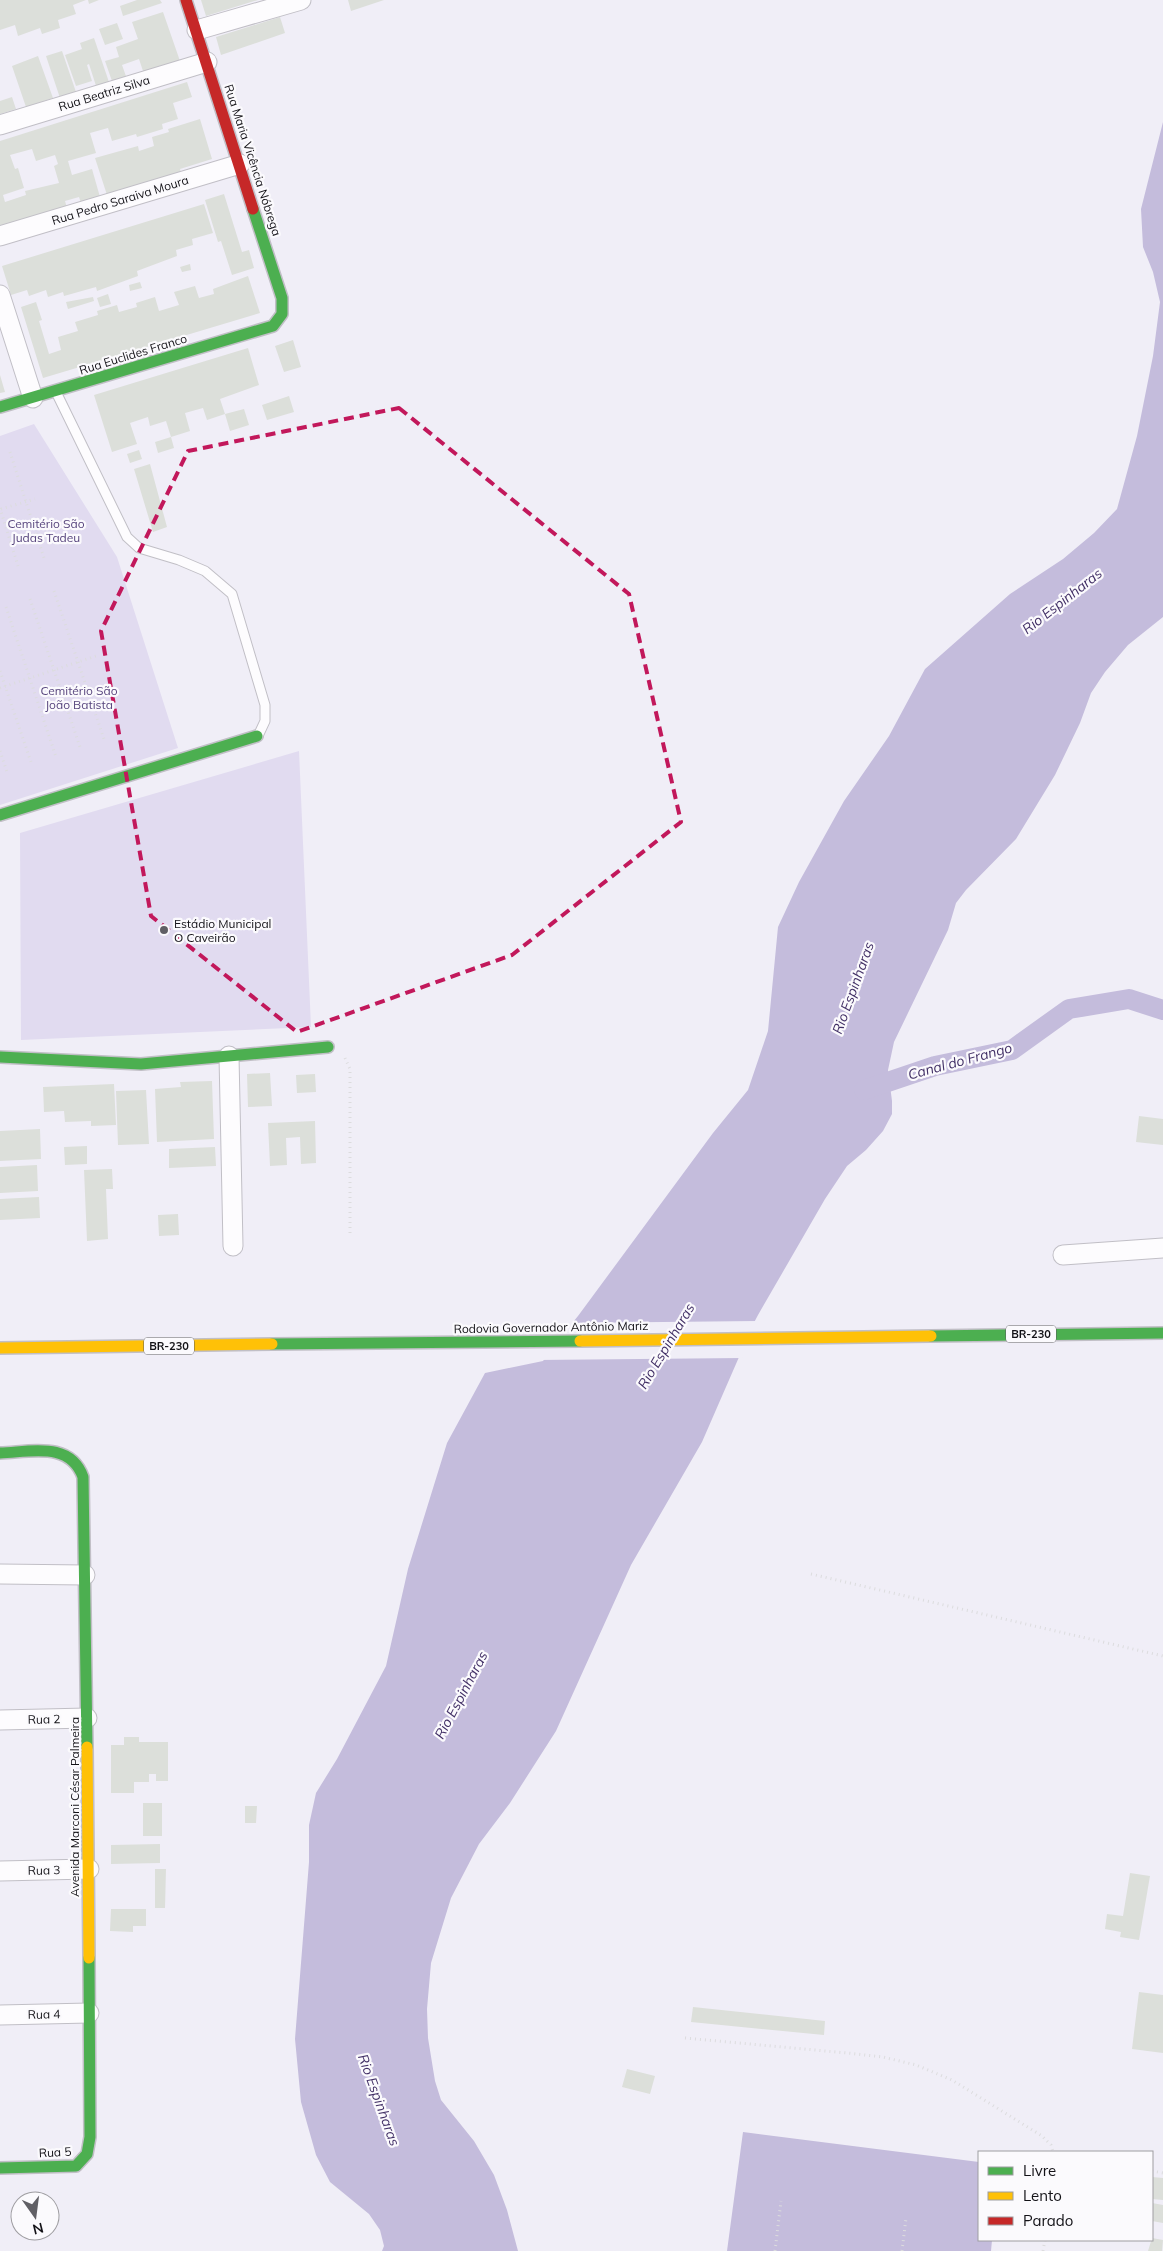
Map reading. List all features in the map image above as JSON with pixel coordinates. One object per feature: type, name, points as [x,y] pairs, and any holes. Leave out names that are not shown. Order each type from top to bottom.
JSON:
[{"type":"main road","name":"Rua Maria Vicência Nóbrega","points":[[186,0],[282,298],[284,310],[281,320],[274,326]]},
{"type":"main road","name":"Rua Euclides Franco","points":[[0,407],[274,326]]},
{"type":"main road","points":[[0,815],[257,736]]},
{"type":"main road","points":[[0,1057],[141,1064],[328,1047]]},
{"type":"main road","name":"Rodovia Governador Antônio Mariz","points":[[0,1348],[1163,1333]]},
{"type":"main road","name":"Avenida Marconi César Palmeira","points":[[0,1453],[60,1453],[70,1457],[77,1463],[83,1477],[88,1718],[90,2137]]},
{"type":"main road","name":"Rua 5","points":[[0,2168],[76,2166],[84,2161],[89,2152],[90,2137]]},
{"type":"street","points":[[197,30],[301,0]]},
{"type":"street","name":"Rua Beatriz Silva","points":[[0,125],[207,62]]},
{"type":"street","name":"Rua Pedro Saraiva Moura","points":[[0,236],[240,164]]},
{"type":"street","points":[[0,295],[33,398]]},
{"type":"street","points":[[229,1056],[233,1246]]},
{"type":"street","points":[[1063,1255],[1163,1248]]},
{"type":"street","points":[[0,1574],[85,1575]]},
{"type":"street","name":"Rua 2","points":[[0,1720],[88,1718]]},
{"type":"street","name":"Rua 3","points":[[0,1871],[89,1869]]},
{"type":"street","name":"Rua 4","points":[[0,2015],[89,2014]]},
{"type":"lane","points":[[56,391],[127,537],[139,548],[179,560],[205,571],[232,594],[265,705],[265,721],[257,736]]},
{"type":"path","points":[[10,452],[44,558]]},
{"type":"path","points":[[18,566],[0,509],[35,498]]},
{"type":"path","points":[[54,591],[105,742]]},
{"type":"path","points":[[30,599],[81,750]]},
{"type":"path","points":[[6,607],[56,757]]},
{"type":"path","points":[[0,688],[100,654]]},
{"type":"path","points":[[0,670],[32,764]]},
{"type":"path","points":[[0,751],[7,772]]},
{"type":"path","points":[[328,1047],[340,1051],[346,1058],[350,1069],[350,1233]]},
{"type":"path","points":[[811,1574],[1163,1656]]},
{"type":"path","points":[[685,2038],[883,2057],[916,2065],[952,2080],[1042,2136],[1051,2144],[1053,2151]]},
{"type":"path","points":[[775,2251],[781,2202]]},
{"type":"path","points":[[902,2251],[906,2218]]},
{"type":"highlighted area","points":[[399,408],[629,594],[681,822],[512,955],[297,1032],[151,916],[101,631],[188,451]]},
{"type":"green space","name":"Cemitério São João Batista","points":[[34,424],[117,557],[178,748],[0,805],[0,436]]},
{"type":"green space","name":"Estádio Municipal O Caveirão","points":[[299,751],[311,1027],[21,1040],[20,833]]},
{"type":"water","name":"Rio Espinharas","points":[[1163,122],[1163,617],[1128,645],[1105,672],[1091,693],[1080,723],[1055,775],[1016,839],[966,890],[956,903],[948,930],[894,1042],[888,1070],[892,1114],[883,1131],[866,1150],[847,1166],[825,1199],[747,1336],[558,1340],[578,1316],[713,1133],[748,1090],[768,1031],[778,927],[799,882],[844,801],[889,736],[925,669],[1010,594],[1063,559],[1094,533],[1117,509],[1137,436],[1153,356],[1160,302],[1153,272],[1143,247],[1141,209]]},
{"type":"water","name":"Rio Espinharas","points":[[746,1341],[702,1442],[631,1565],[556,1731],[510,1803],[479,1844],[451,1898],[431,1963],[427,2009],[428,2038],[435,2081],[441,2100],[474,2141],[494,2175],[507,2210],[518,2251],[382,2251],[384,2246],[380,2230],[369,2214],[330,2182],[316,2155],[301,2102],[295,2039],[309,1862],[309,1825],[316,1793],[337,1759],[386,1666],[408,1569],[447,1443],[485,1373],[543,1361],[555,1345]]},
{"type":"water","points":[[743,2132],[978,2162],[978,2241],[992,2241],[991,2251],[727,2251]]},
{"type":"pier","points":[[757,1321],[749,1338],[556,1338],[569,1323]]},
{"type":"pier","points":[[749,1342],[742,1358],[537,1360],[542,1359],[553,1344]]},
{"type":"building","points":[[0,0],[86,0],[73,5],[76,14],[58,20],[60,28],[42,34],[40,28],[18,36],[15,25],[0,30]]},
{"type":"building","points":[[88,0],[99,0],[89,4]]},
{"type":"building","points":[[137,0],[160,0],[162,3],[123,16],[120,6]]},
{"type":"building","points":[[201,0],[258,0],[206,16]]},
{"type":"building","points":[[348,0],[384,0],[351,11]]},
{"type":"building","points":[[163,12],[180,61],[144,74],[139,59],[122,65],[127,79],[113,84],[105,61],[119,57],[116,47],[138,39],[132,22]]},
{"type":"building","points":[[280,17],[285,33],[221,55],[216,37]]},
{"type":"building","points":[[117,23],[123,39],[105,45],[99,29]]},
{"type":"building","points":[[94,38],[110,85],[97,89],[89,64],[87,65],[92,81],[76,86],[65,55],[82,49],[80,43]]},
{"type":"building","points":[[62,51],[76,92],[60,98],[46,56]]},
{"type":"building","points":[[38,56],[53,98],[26,107],[12,66]]},
{"type":"building","points":[[187,82],[192,97],[173,103],[178,119],[162,124],[163,129],[137,137],[136,134],[112,141],[108,128],[90,133],[96,153],[68,161],[72,175],[92,169],[100,197],[81,203],[79,197],[65,201],[67,208],[0,228],[0,141]],"holes":[[[32,149],[36,161],[55,155],[58,164],[54,166],[59,183],[25,191],[26,195],[5,202],[3,195],[24,188],[18,168],[15,169],[10,155]]]},
{"type":"building","points":[[12,97],[16,109],[0,114],[0,101]]},
{"type":"building","points":[[200,119],[212,159],[180,169],[181,172],[107,195],[95,158],[138,146],[139,151],[154,146],[152,137],[169,132],[168,129]]},
{"type":"building","points":[[224,194],[242,252],[249,250],[254,268],[232,275],[221,241],[218,242],[205,200]]},
{"type":"building","points":[[204,204],[213,233],[192,239],[193,245],[176,250],[177,256],[137,271],[138,276],[97,291],[96,287],[64,296],[63,292],[48,297],[46,290],[29,296],[27,290],[11,295],[2,266]]},
{"type":"building","points":[[190,264],[191,270],[182,272],[180,267]]},
{"type":"building","points":[[248,276],[260,313],[43,378],[21,307],[36,302],[42,320],[39,321],[49,354],[61,350],[58,337],[78,331],[75,322],[98,315],[97,311],[117,305],[119,312],[137,307],[136,303],[155,297],[159,311],[179,305],[174,292],[195,286],[199,298],[214,294],[213,289]]},
{"type":"building","points":[[140,282],[142,288],[130,291],[129,285]]},
{"type":"building","points":[[108,294],[111,304],[100,307],[97,298]]},
{"type":"building","points":[[93,297],[94,301],[68,309],[66,302]]},
{"type":"building","points":[[293,340],[301,367],[284,372],[275,346]]},
{"type":"building","points":[[248,348],[259,385],[220,399],[225,414],[207,420],[203,408],[185,413],[190,431],[171,437],[166,421],[150,426],[148,417],[130,423],[137,444],[112,452],[94,395]]},
{"type":"building","points":[[0,375],[5,392],[0,393]]},
{"type":"building","points":[[289,396],[294,412],[267,420],[262,405]]},
{"type":"building","points":[[244,409],[249,425],[230,431],[225,414]]},
{"type":"building","points":[[171,437],[174,448],[158,453],[155,442]]},
{"type":"building","points":[[139,450],[142,459],[130,463],[127,454]]},
{"type":"building","points":[[150,464],[167,527],[153,532],[134,469]]},
{"type":"building","points":[[270,1073],[272,1106],[248,1107],[247,1074]]},
{"type":"building","points":[[315,1074],[316,1092],[297,1093],[296,1075]]},
{"type":"building","points":[[212,1081],[214,1139],[157,1142],[155,1089],[181,1087],[180,1082]]},
{"type":"building","points":[[114,1084],[116,1125],[91,1126],[91,1121],[65,1122],[64,1111],[44,1112],[43,1087]]},
{"type":"building","points":[[146,1090],[149,1144],[118,1145],[116,1091]]},
{"type":"building","points":[[1139,1116],[1163,1119],[1163,1145],[1136,1142]]},
{"type":"building","points":[[315,1121],[316,1163],[301,1164],[300,1137],[286,1138],[287,1165],[270,1166],[268,1123]]},
{"type":"building","points":[[40,1129],[41,1159],[0,1161],[0,1131]]},
{"type":"building","points":[[87,1146],[87,1164],[65,1165],[64,1147]]},
{"type":"building","points":[[215,1147],[216,1166],[169,1168],[169,1149]]},
{"type":"building","points":[[37,1165],[38,1191],[0,1193],[0,1167]]},
{"type":"building","points":[[112,1169],[113,1189],[106,1189],[108,1239],[87,1241],[84,1170]]},
{"type":"building","points":[[39,1197],[40,1218],[0,1220],[0,1199]]},
{"type":"building","points":[[178,1214],[179,1235],[159,1236],[158,1215]]},
{"type":"building","points":[[124,1737],[139,1737],[139,1742],[168,1742],[168,1781],[156,1781],[156,1774],[149,1774],[149,1782],[134,1782],[134,1793],[111,1793],[111,1745],[124,1745]]},
{"type":"building","points":[[143,1803],[162,1803],[162,1836],[143,1836]]},
{"type":"building","points":[[245,1806],[257,1806],[256,1823],[245,1823]]},
{"type":"building","points":[[160,1844],[160,1863],[111,1864],[111,1845]]},
{"type":"building","points":[[155,1869],[166,1869],[165,1908],[155,1908]]},
{"type":"building","points":[[1130,1873],[1150,1876],[1139,1940],[1120,1937],[1121,1932],[1105,1929],[1107,1914],[1123,1916]]},
{"type":"building","points":[[111,1909],[146,1909],[146,1926],[133,1926],[133,1932],[110,1931]]},
{"type":"building","points":[[1139,1992],[1163,1995],[1163,2053],[1132,2049]]},
{"type":"building","points":[[693,2007],[825,2021],[824,2035],[691,2022]]},
{"type":"building","points":[[627,2069],[655,2076],[650,2094],[622,2087]]},
{"type":"building","points":[[1153,2177],[1163,2178],[1163,2200],[1153,2199]]},
{"type":"building","points":[[1153,2203],[1163,2205],[1163,2223],[1153,2221]]},
{"type":"building","points":[[1153,2238],[1163,2240],[1162,2251],[1148,2251]]},
{"type":"waterway","name":"Canal do Frango","points":[[864,1090],[935,1066],[1012,1050],[1069,1009],[1129,999],[1163,1010]]},
{"type":"traffic: fast","points":[[0,407],[273,326],[282,314],[282,298],[253,209]]},
{"type":"traffic: fast","points":[[0,815],[257,736]]},
{"type":"traffic: fast","points":[[0,1057],[141,1064],[328,1047]]},
{"type":"traffic: fast","points":[[931,1336],[1163,1333]]},
{"type":"traffic: fast","points":[[272,1344],[580,1341]]},
{"type":"traffic: fast","points":[[0,1453],[36,1451],[59,1453],[69,1458],[77,1466],[83,1477],[87,1747]]},
{"type":"traffic: fast","points":[[0,2168],[76,2166],[87,2154],[90,2137],[89,1958]]},
{"type":"traffic: slow","points":[[580,1341],[931,1336]]},
{"type":"traffic: slow","points":[[0,1348],[272,1344]]},
{"type":"traffic: slow","points":[[87,1747],[89,1958]]},
{"type":"traffic: jam","points":[[186,0],[253,209]]},
{"type":"place","name":"Estádio Municipal O Caveirão","points":[[164,930]]},
{"type":"park label","name":"Cemitério São Judas Tadeu","points":[[46,530]]}]
